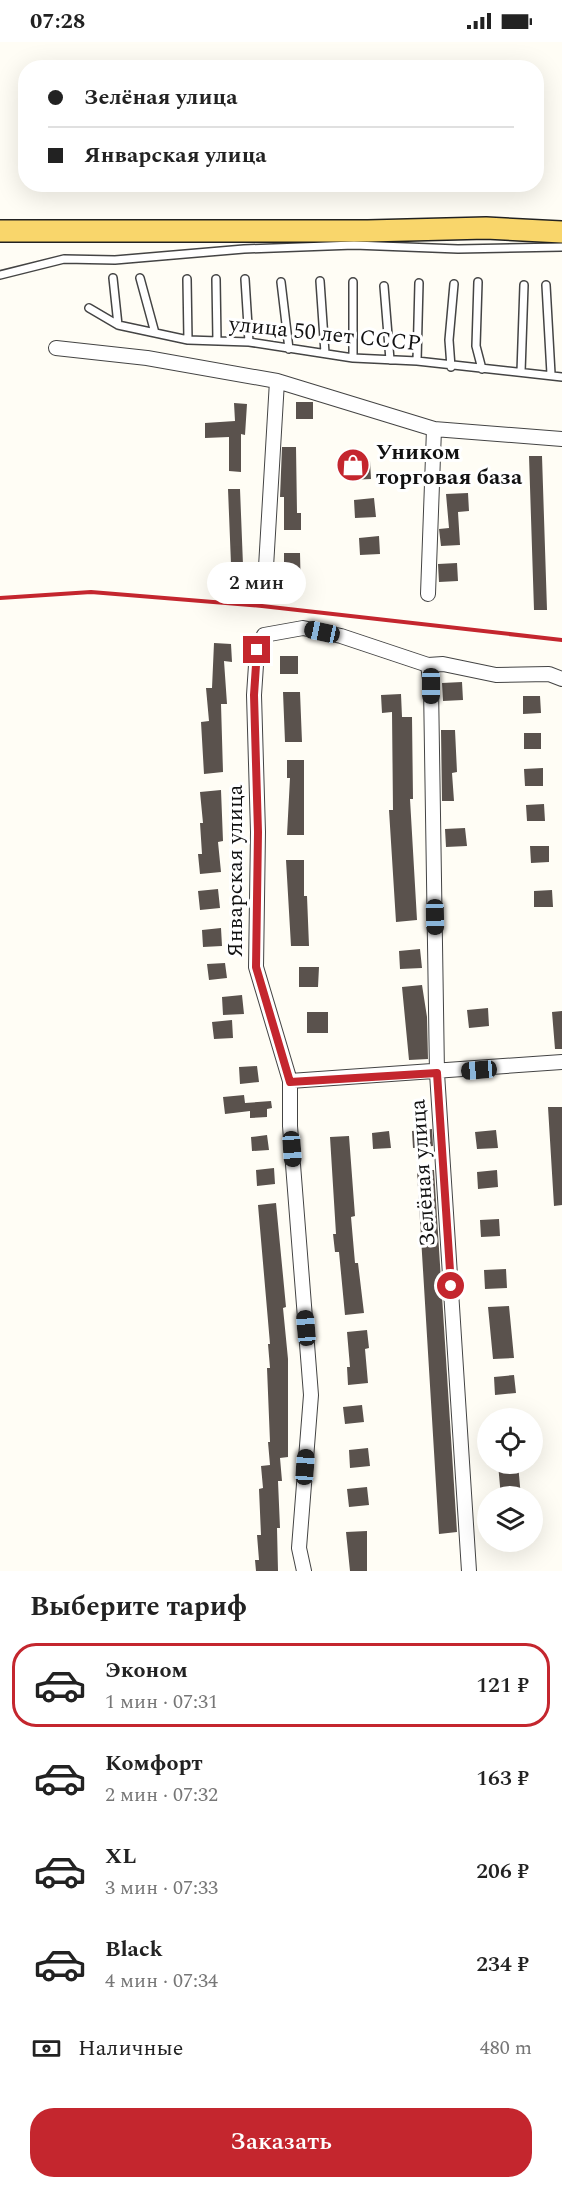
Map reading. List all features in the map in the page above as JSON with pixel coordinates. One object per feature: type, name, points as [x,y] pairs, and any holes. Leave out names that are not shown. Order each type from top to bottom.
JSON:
[{"type":"main road","points":[[0,231],[357,231],[486,228],[562,232]]},
{"type":"street","points":[[56,348],[147,358],[277,381],[435,429],[562,439]]},
{"type":"street","points":[[265,584],[277,381]]},
{"type":"street","points":[[428,594],[435,429]]},
{"type":"street","name":"Январская улица","points":[[304,1571],[299,1548],[311,1395],[290,1126],[290,1082],[256,967],[258,832],[254,695],[257,650],[264,634],[303,628],[341,636],[428,664]]},
{"type":"street","points":[[428,664],[443,664],[496,675],[549,674],[562,679]]},
{"type":"street","name":"Зелёная улица","points":[[428,664],[431,686],[437,1073],[469,1571]]},
{"type":"street","points":[[290,1082],[437,1073],[562,1062]]},
{"type":"street","points":[[296,1571],[299,1548]]},
{"type":"lane","points":[[0,275],[64,259],[115,260],[244,249],[354,245],[458,249],[562,247]]},
{"type":"lane","points":[[113,278],[118,325]]},
{"type":"lane","points":[[140,278],[155,333]]},
{"type":"lane","points":[[187,279],[188,340]]},
{"type":"lane","points":[[216,279],[217,341]]},
{"type":"lane","points":[[245,279],[249,342]]},
{"type":"lane","points":[[320,281],[326,353]]},
{"type":"lane","points":[[281,282],[289,349]]},
{"type":"lane","points":[[353,282],[353,358]]},
{"type":"lane","points":[[478,282],[476,346],[482,369]]},
{"type":"lane","points":[[417,361],[419,283]]},
{"type":"lane","points":[[452,367],[449,340],[454,284]]},
{"type":"lane","points":[[521,372],[524,285]]},
{"type":"lane","points":[[546,285],[551,374]]},
{"type":"lane","points":[[384,286],[390,360]]},
{"type":"lane","name":"улица 50 лет СССР","points":[[89,308],[118,325],[188,340],[249,342],[353,358],[417,361],[452,367],[551,374],[562,377]]},
{"type":"building","points":[[296,402],[313,402],[313,419],[296,419]]},
{"type":"building","points":[[234,403],[247,404],[245,435],[241,434],[241,472],[229,471],[229,437],[205,438],[205,423],[235,421]]},
{"type":"building","points":[[282,447],[296,447],[297,513],[301,513],[301,530],[284,530],[284,497],[280,497]]},
{"type":"building","points":[[529,456],[542,456],[547,610],[534,610]]},
{"type":"building","points":[[370,461],[371,479],[350,480],[349,462]]},
{"type":"building","points":[[228,489],[240,489],[243,565],[231,564]]},
{"type":"building","points":[[468,493],[469,511],[458,512],[460,545],[441,546],[439,529],[449,528],[446,494]]},
{"type":"building","points":[[374,498],[376,517],[355,518],[354,500]]},
{"type":"building","points":[[379,536],[380,554],[360,555],[359,538]]},
{"type":"building","points":[[284,553],[300,553],[301,595],[284,595]]},
{"type":"building","points":[[457,563],[458,581],[439,582],[438,564]]},
{"type":"building","points":[[214,643],[231,644],[232,662],[224,661],[227,704],[221,704],[223,772],[204,774],[201,722],[209,721],[206,688],[212,688]]},
{"type":"building","points":[[280,656],[298,656],[298,674],[280,674]]},
{"type":"building","points":[[462,682],[463,700],[443,701],[442,683]]},
{"type":"building","points":[[283,692],[300,692],[302,742],[285,742]]},
{"type":"building","points":[[401,694],[402,717],[412,717],[413,799],[410,799],[417,920],[396,922],[389,810],[393,810],[392,712],[382,713],[381,695]]},
{"type":"building","points":[[523,696],[540,696],[541,713],[523,714]]},
{"type":"building","points":[[441,730],[455,730],[457,772],[452,773],[454,801],[442,801]]},
{"type":"building","points":[[524,733],[541,733],[541,749],[524,749]]},
{"type":"building","points":[[287,760],[304,760],[304,835],[287,835],[290,778],[287,778]]},
{"type":"building","points":[[543,768],[543,786],[525,786],[524,769]]},
{"type":"building","points":[[221,790],[223,841],[218,842],[221,872],[200,874],[198,854],[202,854],[200,823],[203,823],[200,792]]},
{"type":"building","points":[[544,804],[545,821],[527,821],[526,805]]},
{"type":"building","points":[[465,828],[467,846],[446,847],[445,829]]},
{"type":"building","points":[[530,846],[549,846],[549,862],[531,863]]},
{"type":"building","points":[[286,860],[304,860],[304,896],[307,896],[309,946],[291,946]]},
{"type":"building","points":[[218,889],[220,908],[200,910],[198,891]]},
{"type":"building","points":[[552,890],[553,907],[534,907],[534,891]]},
{"type":"building","points":[[221,928],[222,946],[203,947],[202,930]]},
{"type":"building","points":[[420,949],[422,968],[400,969],[399,951]]},
{"type":"building","points":[[225,963],[227,978],[209,980],[207,964]]},
{"type":"building","points":[[299,967],[319,967],[318,987],[299,987]]},
{"type":"building","points":[[422,985],[427,1017],[428,1059],[409,1060],[402,987]]},
{"type":"building","points":[[242,995],[244,1014],[223,1015],[222,997]]},
{"type":"building","points":[[488,1008],[489,1026],[469,1028],[467,1010]]},
{"type":"building","points":[[562,1011],[562,1049],[555,1049],[552,1012]]},
{"type":"building","points":[[307,1012],[328,1012],[328,1033],[307,1033]]},
{"type":"building","points":[[232,1020],[233,1038],[214,1039],[212,1022]]},
{"type":"building","points":[[257,1066],[259,1082],[240,1084],[239,1067]]},
{"type":"building","points":[[244,1095],[245,1103],[271,1101],[272,1108],[267,1109],[267,1117],[250,1118],[250,1111],[225,1114],[223,1097]]},
{"type":"building","points":[[548,1107],[562,1107],[562,1205],[554,1206]]},
{"type":"building","points":[[432,1129],[433,1146],[413,1148],[412,1131]]},
{"type":"building","points":[[496,1130],[498,1148],[477,1149],[475,1132]]},
{"type":"building","points":[[389,1131],[391,1148],[373,1149],[372,1133]]},
{"type":"building","points":[[267,1135],[269,1150],[252,1151],[251,1137]]},
{"type":"building","points":[[349,1136],[355,1216],[351,1217],[355,1263],[358,1263],[364,1313],[345,1315],[339,1252],[335,1252],[333,1234],[336,1234],[330,1137]]},
{"type":"building","points":[[274,1168],[275,1184],[257,1186],[256,1170]]},
{"type":"building","points":[[434,1170],[457,1532],[439,1534],[417,1171]]},
{"type":"building","points":[[497,1170],[498,1187],[478,1189],[477,1172]]},
{"type":"building","points":[[276,1203],[286,1307],[283,1308],[288,1359],[288,1457],[280,1458],[282,1481],[278,1481],[280,1528],[277,1528],[278,1571],[256,1571],[255,1560],[259,1560],[257,1535],[261,1535],[259,1489],[263,1488],[261,1466],[270,1465],[267,1368],[270,1368],[268,1344],[270,1344],[258,1205]]},
{"type":"building","points":[[499,1219],[500,1236],[481,1237],[480,1220]]},
{"type":"building","points":[[506,1269],[507,1288],[485,1289],[484,1270]]},
{"type":"building","points":[[509,1306],[514,1358],[493,1359],[488,1307]]},
{"type":"building","points":[[367,1330],[369,1348],[365,1349],[368,1383],[348,1385],[347,1367],[350,1367],[347,1332]]},
{"type":"building","points":[[514,1375],[516,1393],[495,1395],[494,1377]]},
{"type":"building","points":[[362,1405],[364,1422],[345,1424],[343,1407]]},
{"type":"building","points":[[368,1448],[370,1466],[350,1468],[349,1450]]},
{"type":"building","points":[[499,1474],[519,1474],[520,1486],[500,1486]]},
{"type":"building","points":[[367,1487],[369,1505],[349,1507],[347,1489]]},
{"type":"building","points":[[367,1531],[367,1571],[350,1571],[346,1532]]},
{"type":"railway","points":[[0,598],[91,592],[262,606],[562,640]]},
{"type":"place","name":"Уником торговая база","points":[[353,465]]},
{"type":"route","points":[[257,650],[254,695],[258,832],[256,967],[274,1036],[290,1082],[437,1073],[451,1286]]}]
